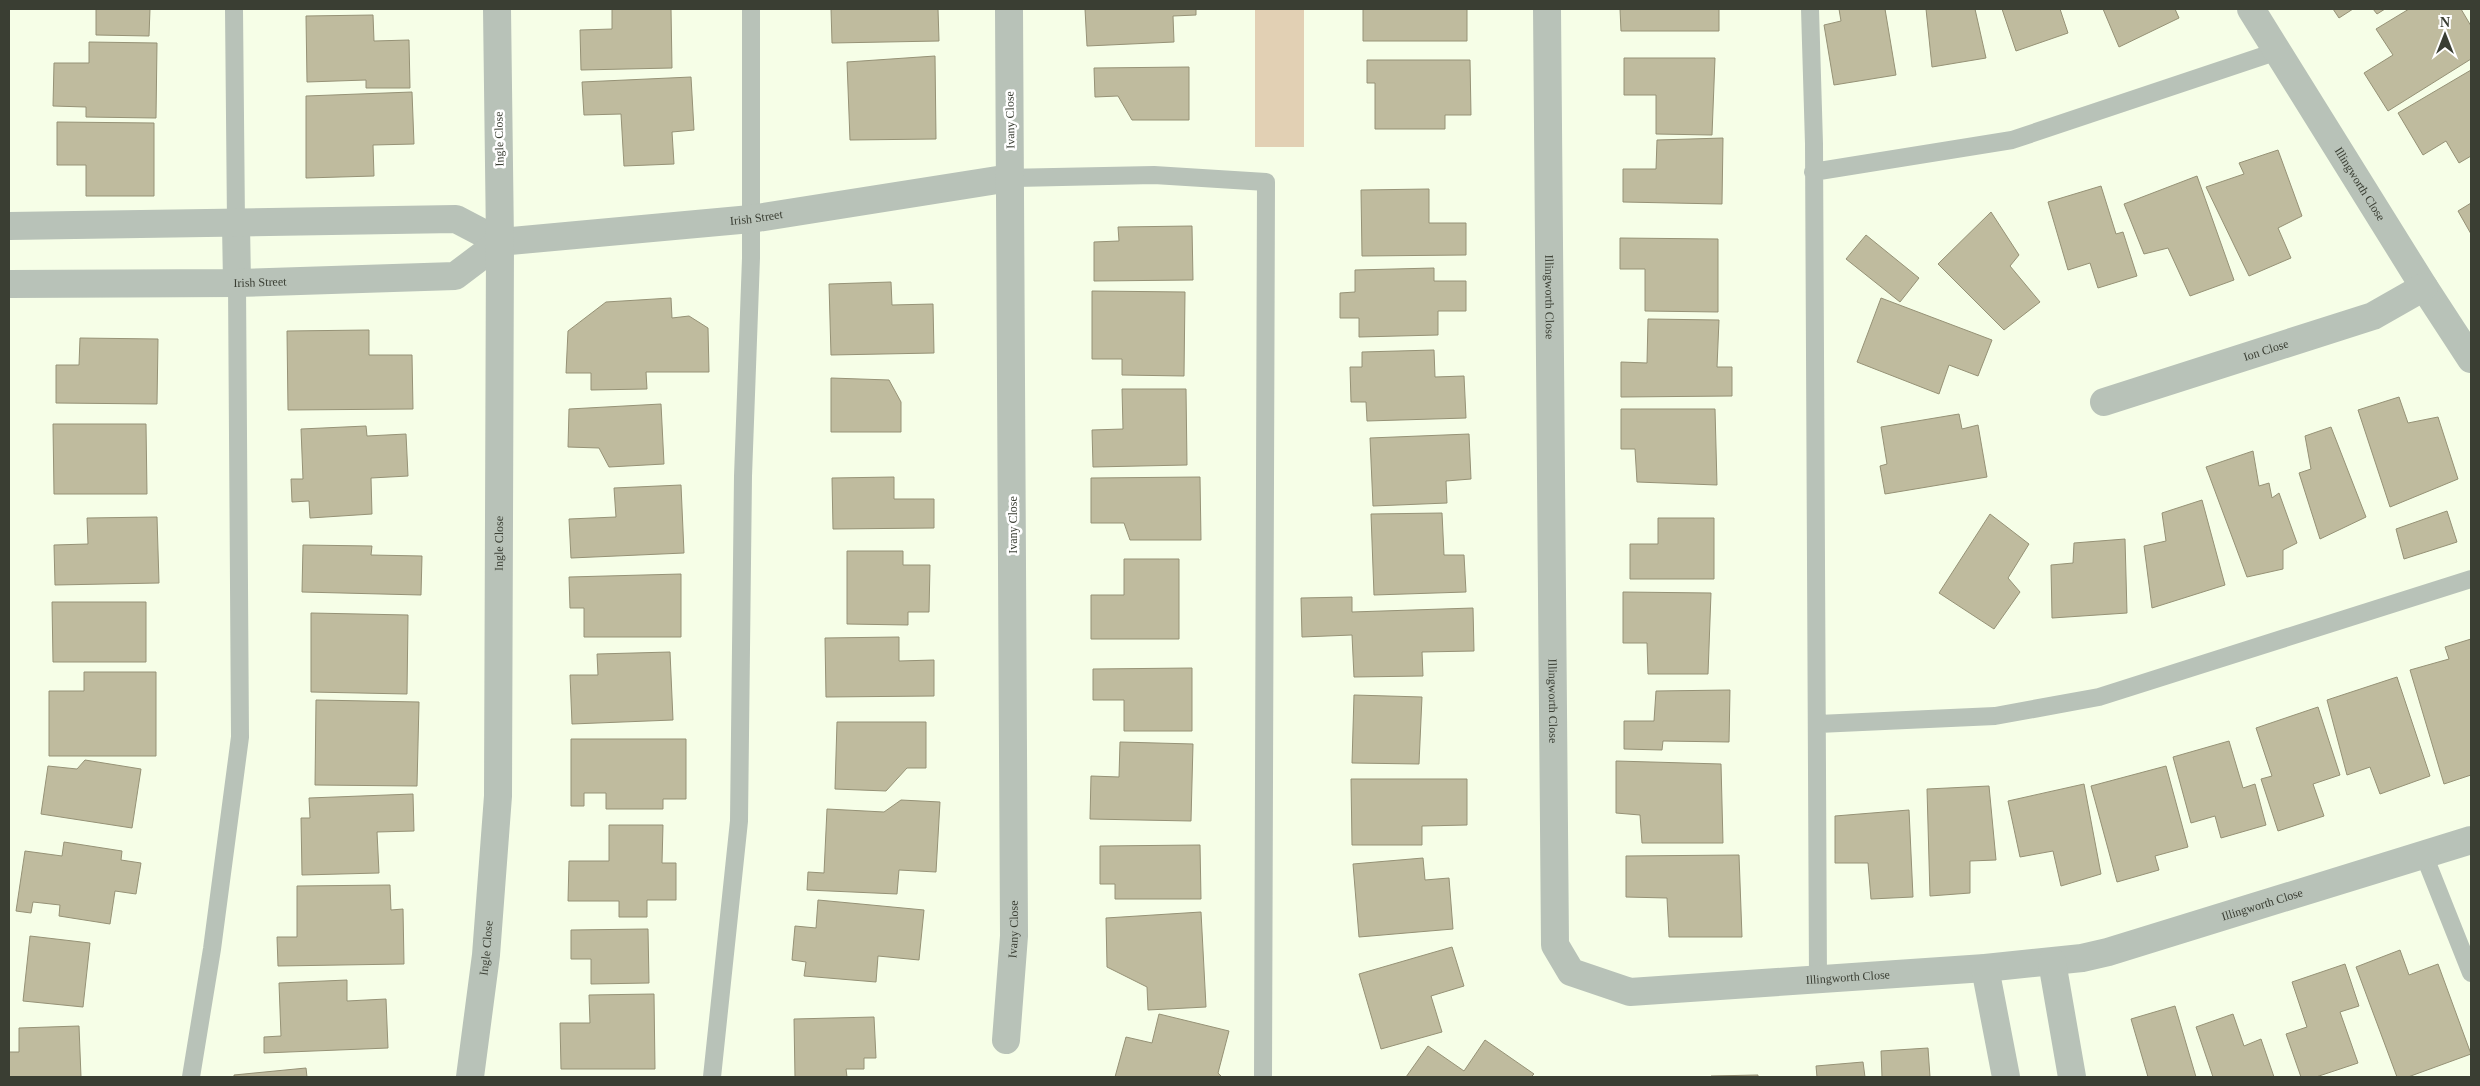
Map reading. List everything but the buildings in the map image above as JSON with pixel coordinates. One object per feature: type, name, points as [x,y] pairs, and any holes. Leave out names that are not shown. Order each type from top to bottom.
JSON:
[{"type":"street","name":"Ingle Close","points":[[470,1077],[486,956],[498,796],[500,242],[497,9]]},
{"type":"street","name":"Ivany Close","points":[[1006,1040],[1014,936],[1008,9]]},
{"type":"street","name":"Illingworth Close","points":[[1547,9],[1555,946],[1571,972],[1630,992],[2052,962],[2108,952],[2471,840]]},
{"type":"street","name":"Illingworth Close","points":[[2251,9],[2471,359]]},
{"type":"street","name":"Irish Street","points":[[9,284],[237,283],[455,276],[500,242],[751,219],[1010,178]]},
{"type":"street","points":[[9,226],[236,224],[456,219],[500,242]]},
{"type":"street","points":[[236,224],[237,283]]},
{"type":"street","name":"Ion Close","points":[[2104,402],[2372,316],[2424,287]]},
{"type":"street","points":[[2052,962],[2072,1077]]},
{"type":"street","points":[[1985,968],[2006,1077]]},
{"type":"lane","points":[[234,9],[236,224]]},
{"type":"lane","points":[[712,1077],[739,821],[743,476],[751,219],[751,9]]},
{"type":"lane","points":[[1810,9],[1818,724],[1818,980]]},
{"type":"lane","points":[[1813,172],[2012,140],[2278,51]]},
{"type":"lane","points":[[1010,178],[1154,175],[1266,182],[1263,1077]]},
{"type":"lane","points":[[191,1077],[212,949],[240,738],[237,283]]},
{"type":"lane","points":[[1818,724],[1995,716],[2099,697],[2471,579]]},
{"type":"lane","points":[[2424,855],[2471,973]]},
{"type":"shaded area","points":[[1255,9],[1304,9],[1304,147],[1255,147]]}]
